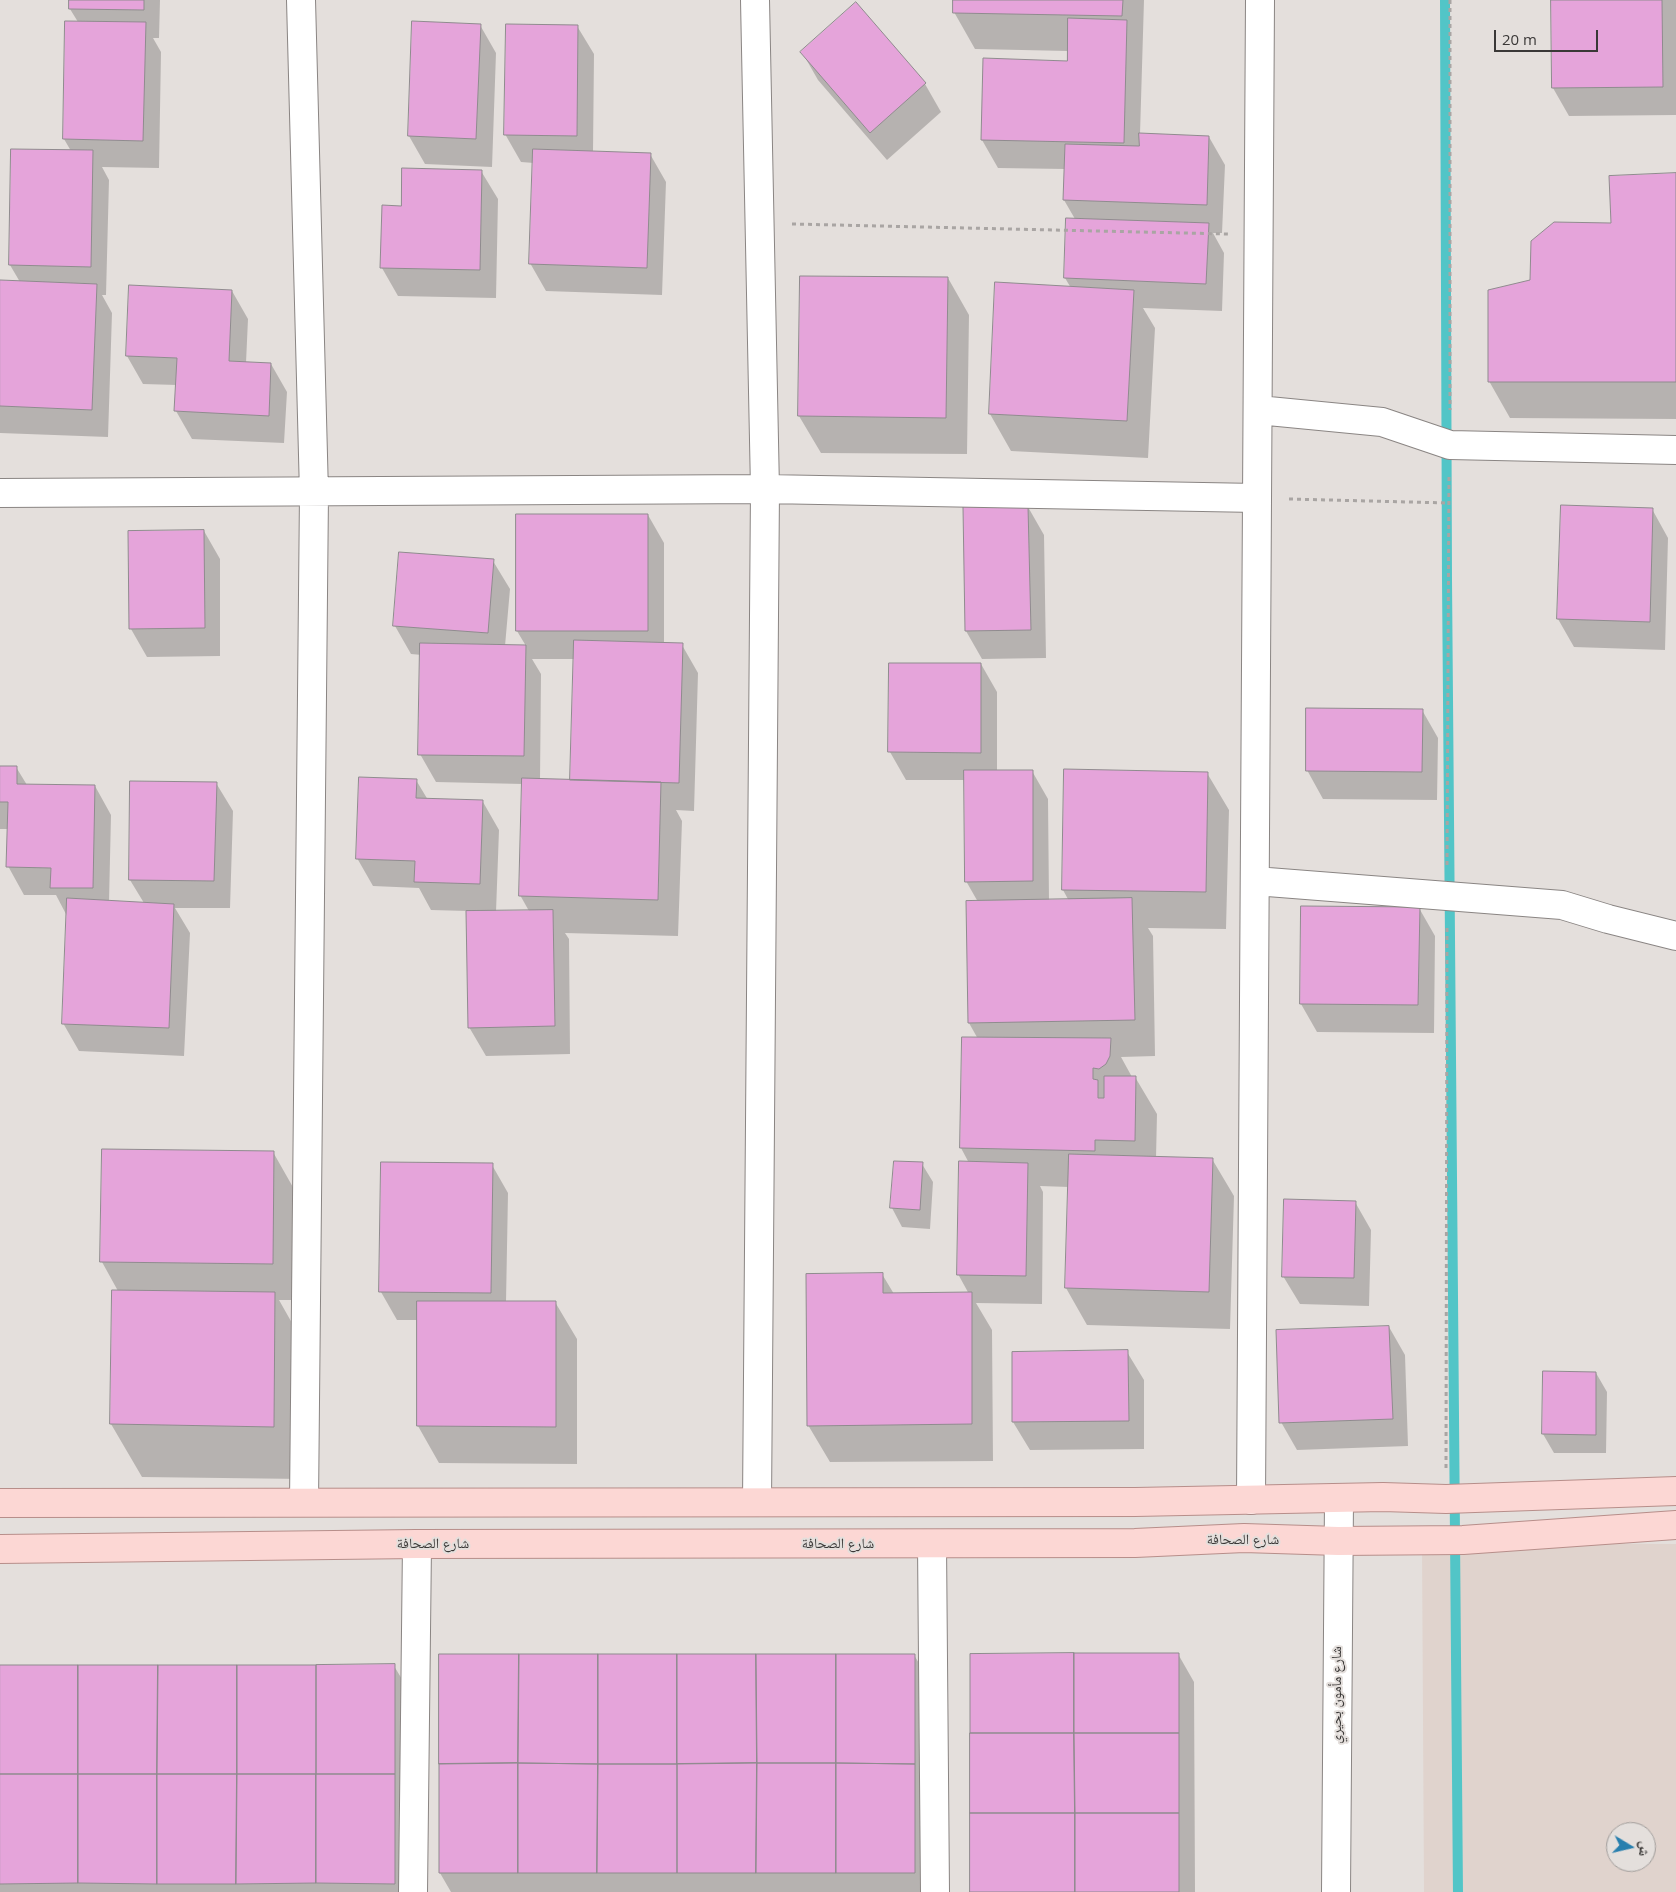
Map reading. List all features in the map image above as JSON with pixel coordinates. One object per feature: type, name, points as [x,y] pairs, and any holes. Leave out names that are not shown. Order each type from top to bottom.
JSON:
[{"type":"main road","points":[[0,1503],[1135,1502],[1382,1497],[1446,1498],[1676,1491]]},
{"type":"main road","name":"شارع الصحافة","points":[[0,1549],[417,1544],[1135,1543],[1244,1538],[1338,1541],[1463,1540],[1676,1525]]},
{"type":"street","points":[[301,0],[314,493],[304,1502]]},
{"type":"street","points":[[755,0],[765,489],[757,1502]]},
{"type":"street","points":[[1251,1500],[1260,0]]},
{"type":"street","points":[[1258,410],[1382,422],[1450,445],[1676,450]]},
{"type":"street","points":[[0,494],[765,489],[1257,498]]},
{"type":"street","points":[[1255,881],[1562,905],[1676,936]]},
{"type":"street","name":"شارع مأمون بحيري","points":[[1336,1892],[1339,1499]]},
{"type":"street","points":[[413,1892],[417,1544]]},
{"type":"street","points":[[932,1544],[935,1892]]},
{"type":"path","points":[[1446,1498],[1450,0]]},
{"type":"path","points":[[759,223],[1259,235]]},
{"type":"path","points":[[1257,498],[1448,503]]},
{"type":"shaded area","points":[[1422,1543],[1676,1544],[1676,1892],[1424,1892]]},
{"type":"building","points":[[69,0],[144,0],[144,10],[69,9]]},
{"type":"building","points":[[953,0],[1123,0],[1122,16],[953,13]]},
{"type":"building","points":[[1551,0],[1662,0],[1663,87],[1552,88]]},
{"type":"building","points":[[856,2],[926,83],[870,133],[800,52]]},
{"type":"building","points":[[1068,18],[1127,20],[1124,143],[981,140],[983,58],[1067,61]]},
{"type":"building","points":[[65,21],[146,22],[143,141],[63,139]]},
{"type":"building","points":[[412,21],[481,24],[476,139],[408,136]]},
{"type":"building","points":[[506,24],[578,25],[577,136],[504,135]]},
{"type":"building","points":[[1139,133],[1209,136],[1207,205],[1063,200],[1065,144],[1139,146]]},
{"type":"building","points":[[11,149],[93,150],[91,267],[9,265]]},
{"type":"building","points":[[533,149],[651,153],[647,268],[529,264]]},
{"type":"building","points":[[402,168],[482,170],[480,270],[380,268],[382,205],[401,206]]},
{"type":"building","points":[[1676,173],[1676,382],[1488,382],[1488,290],[1530,280],[1531,241],[1554,222],[1611,223],[1609,176]]},
{"type":"building","points":[[1066,218],[1209,223],[1206,284],[1064,278]]},
{"type":"building","points":[[800,276],[948,277],[946,418],[798,416]]},
{"type":"building","points":[[0,280],[97,284],[92,410],[0,406]]},
{"type":"building","points":[[995,282],[1134,290],[1127,421],[989,414]]},
{"type":"building","points":[[129,285],[232,290],[229,361],[271,363],[269,416],[174,411],[177,358],[126,356]]},
{"type":"building","points":[[1561,505],[1653,508],[1650,622],[1557,619]]},
{"type":"building","points":[[1028,506],[1031,630],[965,631],[963,507]]},
{"type":"building","points":[[516,514],[648,514],[648,631],[516,631]]},
{"type":"building","points":[[204,530],[205,628],[129,629],[128,531]]},
{"type":"building","points":[[399,552],[494,559],[488,633],[393,626]]},
{"type":"building","points":[[574,640],[683,643],[679,783],[570,780]]},
{"type":"building","points":[[420,643],[526,645],[524,756],[418,755]]},
{"type":"building","points":[[889,663],[981,663],[981,753],[888,752]]},
{"type":"building","points":[[1306,708],[1423,709],[1422,772],[1306,771]]},
{"type":"building","points":[[0,766],[17,766],[17,784],[95,785],[93,888],[50,888],[51,868],[6,867],[8,802],[0,802]]},
{"type":"building","points":[[1064,769],[1208,772],[1206,892],[1062,890]]},
{"type":"building","points":[[964,770],[1033,770],[1033,881],[965,882]]},
{"type":"building","points":[[359,777],[417,779],[416,798],[483,800],[480,884],[414,882],[415,861],[356,859]]},
{"type":"building","points":[[522,778],[661,782],[658,900],[519,896]]},
{"type":"building","points":[[130,781],[217,782],[214,881],[129,880]]},
{"type":"building","points":[[67,898],[174,904],[169,1028],[62,1024]]},
{"type":"building","points":[[1132,898],[1135,1020],[968,1023],[966,901]]},
{"type":"building","points":[[1301,906],[1420,907],[1418,1005],[1300,1004]]},
{"type":"building","points":[[553,910],[555,1026],[468,1028],[466,911]]},
{"type":"building","points":[[962,1037],[1111,1038],[1110,1056],[1106,1064],[1099,1069],[1093,1068],[1093,1079],[1098,1080],[1098,1098],[1104,1098],[1104,1076],[1136,1076],[1135,1141],[1095,1140],[1095,1151],[960,1148]]},
{"type":"building","points":[[102,1149],[274,1151],[273,1264],[100,1262]]},
{"type":"building","points":[[1069,1154],[1213,1158],[1209,1292],[1065,1288]]},
{"type":"building","points":[[894,1161],[923,1162],[920,1210],[890,1208]]},
{"type":"building","points":[[959,1161],[1028,1163],[1026,1276],[957,1275]]},
{"type":"building","points":[[381,1162],[493,1163],[491,1293],[379,1292]]},
{"type":"building","points":[[1284,1199],[1356,1201],[1354,1278],[1282,1277]]},
{"type":"building","points":[[883,1273],[883,1293],[972,1292],[972,1424],[807,1426],[806,1274]]},
{"type":"building","points":[[112,1290],[275,1292],[274,1427],[110,1424]]},
{"type":"building","points":[[417,1301],[556,1301],[556,1427],[417,1426]]},
{"type":"building","points":[[1389,1326],[1393,1419],[1279,1423],[1276,1330]]},
{"type":"building","points":[[1128,1350],[1129,1421],[1012,1422],[1012,1352]]},
{"type":"building","points":[[1543,1371],[1596,1372],[1596,1435],[1542,1434]]},
{"type":"building","points":[[1074,1653],[1179,1653],[1179,1733],[1074,1733]]},
{"type":"building","points":[[1074,1653],[1074,1733],[970,1733],[970,1654]]},
{"type":"building","points":[[439,1654],[519,1654],[518,1763],[439,1764]]},
{"type":"building","points":[[519,1654],[598,1654],[598,1764],[518,1763]]},
{"type":"building","points":[[598,1654],[677,1654],[677,1764],[598,1764]]},
{"type":"building","points":[[677,1654],[756,1654],[757,1763],[677,1764]]},
{"type":"building","points":[[756,1654],[836,1654],[836,1763],[757,1763]]},
{"type":"building","points":[[836,1654],[915,1654],[915,1764],[836,1763]]},
{"type":"building","points":[[395,1664],[395,1774],[316,1774],[316,1665]]},
{"type":"building","points":[[0,1665],[78,1665],[78,1774],[0,1774]]},
{"type":"building","points":[[78,1665],[158,1665],[157,1774],[78,1774]]},
{"type":"building","points":[[158,1665],[237,1665],[237,1774],[157,1774]]},
{"type":"building","points":[[237,1665],[316,1665],[316,1774],[237,1774]]},
{"type":"building","points":[[970,1733],[1074,1733],[1075,1813],[970,1813]]},
{"type":"building","points":[[1074,1733],[1179,1733],[1179,1813],[1075,1813]]},
{"type":"building","points":[[518,1763],[598,1764],[597,1873],[518,1873]]},
{"type":"building","points":[[518,1763],[518,1873],[439,1873],[439,1764]]},
{"type":"building","points":[[757,1763],[836,1763],[836,1873],[756,1873]]},
{"type":"building","points":[[757,1763],[756,1873],[677,1873],[677,1764]]},
{"type":"building","points":[[836,1763],[915,1764],[915,1873],[836,1873]]},
{"type":"building","points":[[598,1764],[677,1764],[677,1873],[597,1873]]},
{"type":"building","points":[[0,1774],[78,1774],[78,1883],[0,1884]]},
{"type":"building","points":[[78,1774],[157,1774],[157,1884],[78,1883]]},
{"type":"building","points":[[157,1774],[237,1774],[236,1884],[157,1884]]},
{"type":"building","points":[[237,1774],[316,1774],[316,1883],[236,1884]]},
{"type":"building","points":[[316,1774],[395,1774],[395,1884],[316,1883]]},
{"type":"building","points":[[970,1813],[1075,1813],[1075,1892],[970,1892]]},
{"type":"building","points":[[1075,1813],[1179,1813],[1179,1892],[1075,1892]]},
{"type":"waterway","points":[[1445,0],[1447,580],[1458,1892]]}]
